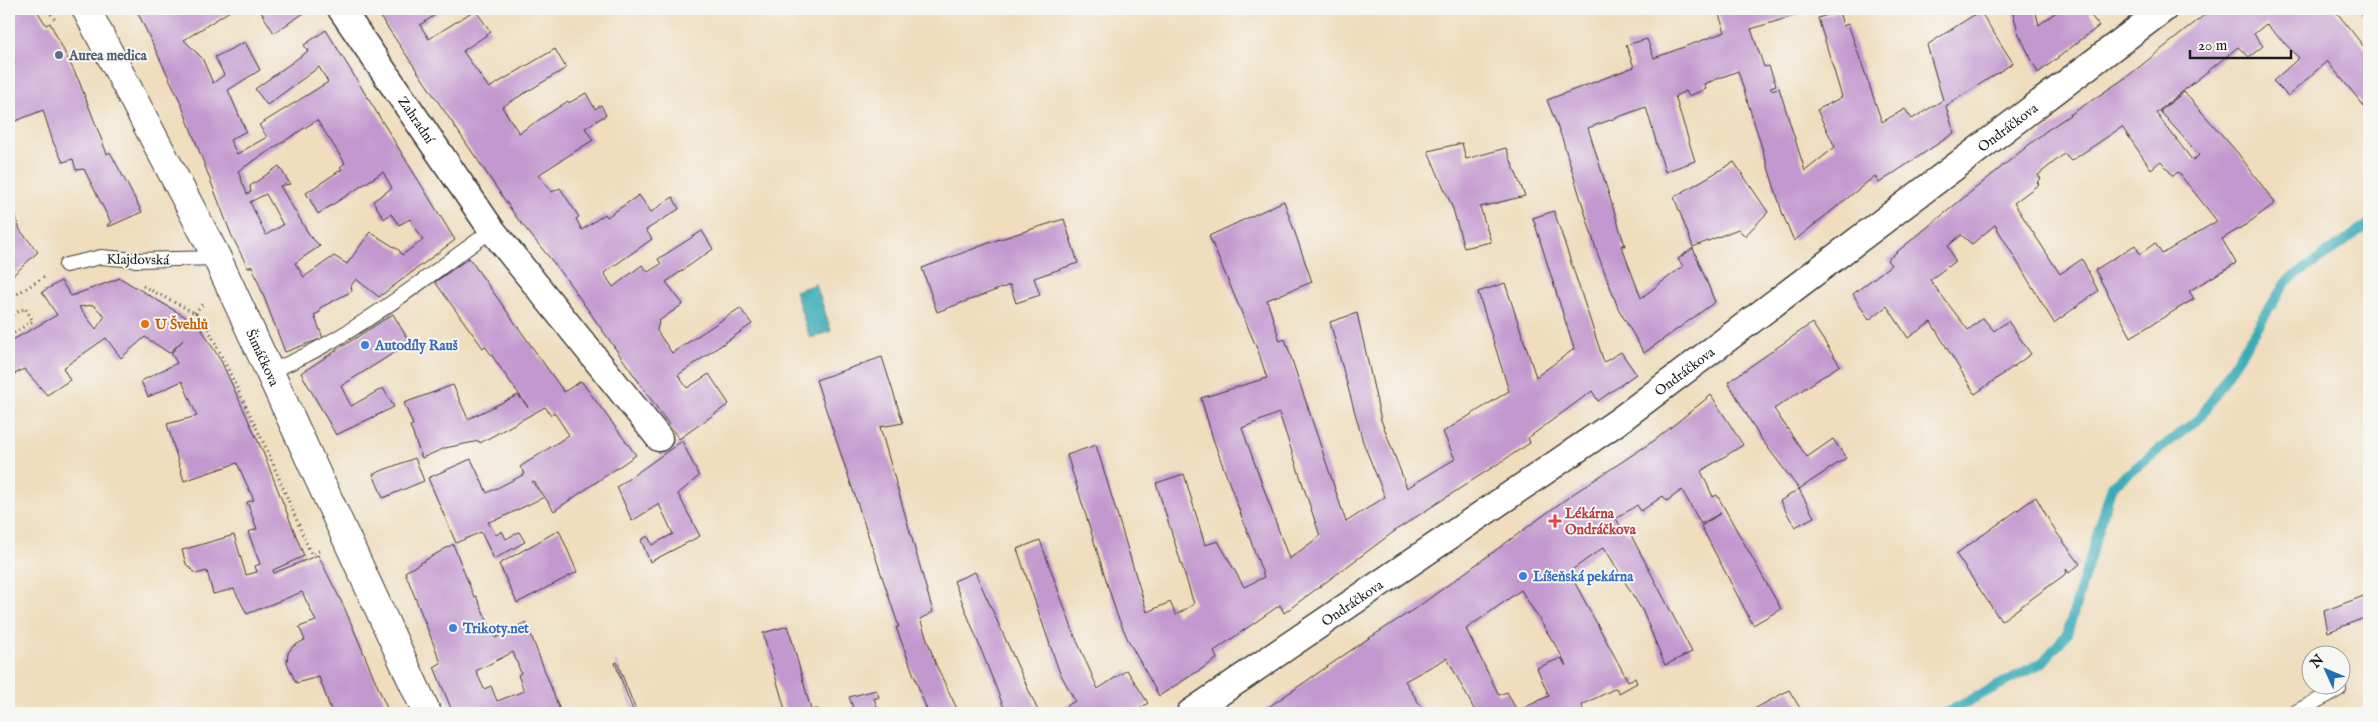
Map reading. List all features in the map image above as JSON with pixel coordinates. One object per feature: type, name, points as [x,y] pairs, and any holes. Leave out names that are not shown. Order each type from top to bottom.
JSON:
[{"type":"street","name":"Šimáčkova","points":[[86,9],[217,258],[427,713]]},
{"type":"street","name":"Zahradní","points":[[341,9],[492,230],[659,438]]},
{"type":"street","name":"Ondráčkova","points":[[1190,713],[1617,422],[2164,9]]},
{"type":"lane","points":[[269,372],[369,319],[492,230]]},
{"type":"lane","name":"Klajdovská","points":[[66,265],[101,258],[136,260],[217,258]]},
{"type":"lane","points":[[2294,713],[2330,694]]},
{"type":"path","points":[[101,258],[121,275],[195,313],[204,320],[267,450],[311,554]]},
{"type":"path","points":[[9,299],[66,265]]},
{"type":"path","points":[[9,318],[25,308],[33,321],[9,336]]},
{"type":"water","points":[[816,284],[831,331],[810,338],[795,291]]},
{"type":"building","points":[[9,9],[36,9],[46,25],[50,23],[79,81],[107,154],[110,152],[142,212],[108,227],[107,225],[111,223],[84,169],[76,170],[73,159],[63,162],[53,142],[43,110],[11,123],[9,66],[15,63],[9,53]]},
{"type":"building","points":[[136,9],[233,9],[184,40],[202,58],[213,83],[224,75],[215,57],[245,42],[260,70],[228,90],[246,131],[230,140],[237,154],[267,137],[259,125],[328,82],[319,67],[267,105],[255,89],[308,51],[304,45],[326,30],[455,240],[379,297],[356,279],[351,286],[352,291],[320,308],[320,312],[314,315],[323,338],[285,352],[252,266],[248,268],[231,234],[180,101]],"holes":[[[317,120],[345,163],[340,167],[342,169],[306,193],[318,214],[383,172],[392,188],[373,201],[384,219],[391,214],[399,225],[410,219],[423,240],[402,255],[399,250],[370,232],[347,264],[334,256],[304,277],[295,263],[320,246],[310,236],[280,186],[290,184],[279,166],[250,186],[251,192],[247,194],[238,171]],[[266,194],[283,225],[266,235],[250,202]]]},
{"type":"building","points":[[259,9],[310,9],[274,33]]},
{"type":"building","points":[[375,9],[444,9],[420,25],[429,39],[475,10],[491,32],[463,51],[489,88],[555,49],[566,68],[502,107],[519,133],[568,101],[569,103],[586,93],[595,109],[601,105],[606,115],[585,128],[593,140],[538,175],[552,192],[560,188],[579,217],[576,219],[582,230],[605,214],[607,217],[639,195],[651,212],[673,197],[679,209],[646,230],[652,239],[604,273],[613,287],[642,265],[648,272],[661,264],[658,259],[702,231],[713,249],[666,282],[683,304],[659,321],[657,331],[672,353],[740,308],[752,324],[678,375],[687,388],[709,374],[729,404],[679,439],[562,273],[517,218]]},
{"type":"building","points":[[1717,9],[1816,9],[1751,29],[1764,67],[1769,66],[1776,85],[1771,87],[1771,90],[1779,88],[1805,171],[1835,147],[1817,110],[1842,97],[1818,18],[1839,11],[1843,26],[1848,24],[1882,122],[1905,109],[1912,119],[1943,100],[1927,45],[1980,11],[2013,63],[1946,106],[1954,133],[1879,183],[1875,176],[1794,241],[1783,215],[1738,71],[1704,84],[1706,89],[1689,96],[1686,91],[1675,96],[1695,161],[1665,172],[1646,107],[1588,128],[1625,246],[1621,245],[1641,298],[1683,266],[1678,259],[1693,248],[1715,302],[1644,353],[1618,308],[1597,252],[1562,138],[1547,100],[1634,67],[1626,45],[1647,39],[1654,58],[1725,32]]},
{"type":"building","points":[[2012,9],[2035,9],[2039,25],[2060,9],[2086,9],[2099,26],[2038,73],[2018,32]]},
{"type":"building","points":[[2212,9],[2334,9],[2369,53],[2367,55],[2369,57],[2369,112],[2327,61],[2288,96],[2273,81],[2299,58],[2266,24],[2254,34],[2263,46],[2249,57],[2238,47],[2156,113],[2193,161],[2199,155],[2160,111],[2184,92],[2237,152],[2275,203],[2247,224],[2222,239],[2236,263],[2189,291],[2194,299],[2131,337],[2095,270],[2135,245],[2140,254],[2155,243],[2162,254],[2217,221],[2178,172],[2173,176],[2161,161],[2151,169],[2122,127],[2071,161],[2064,154],[2038,175],[2041,179],[2037,182],[2039,184],[2014,203],[2060,274],[2082,259],[2098,291],[2054,323],[1995,225],[1972,244],[1961,235],[1948,246],[1955,261],[1930,280],[1968,330],[1983,318],[1994,331],[2008,321],[2031,354],[1975,394],[1931,322],[1908,338],[1887,306],[1869,320],[1853,294],[1891,265],[1887,260],[2046,131],[2128,76]]},
{"type":"building","points":[[2358,9],[2369,9],[2369,24]]},
{"type":"building","points":[[1462,143],[1466,159],[1506,148],[1525,196],[1480,207],[1491,242],[1464,248],[1453,209],[1428,151]]},
{"type":"building","points":[[1734,162],[1768,212],[1745,236],[1738,229],[1693,247],[1674,197]]},
{"type":"building","points":[[11,200],[20,230],[38,252],[9,279],[9,201]]},
{"type":"building","points":[[1284,201],[1312,282],[1267,300],[1280,341],[1285,339],[1346,522],[1385,497],[1363,442],[1330,322],[1357,313],[1381,420],[1407,488],[1455,459],[1443,432],[1509,391],[1478,292],[1505,283],[1536,377],[1574,349],[1533,218],[1554,211],[1604,362],[1621,352],[1636,374],[1598,401],[1592,391],[1528,438],[1530,443],[1399,528],[1284,613],[1280,605],[1214,651],[1217,659],[1159,696],[1129,642],[1117,615],[1067,455],[1096,445],[1147,612],[1170,602],[1176,615],[1194,604],[1156,483],[1184,474],[1205,545],[1218,541],[1244,587],[1264,577],[1213,439],[1201,398],[1267,378],[1258,351],[1209,236]],"holes":[[[1279,413],[1320,536],[1289,559],[1242,428]]]},
{"type":"building","points":[[1064,219],[1078,263],[1034,278],[1040,295],[1016,303],[1010,285],[937,312],[922,268],[997,240]]},
{"type":"building","points":[[469,258],[564,392],[581,381],[636,455],[554,511],[534,481],[532,482],[544,497],[501,518],[488,522],[496,535],[502,531],[506,539],[519,532],[525,542],[494,559],[481,532],[456,543],[428,478],[471,459],[487,493],[525,474],[520,467],[569,435],[554,412],[551,415],[545,407],[480,443],[479,441],[445,448],[422,458],[410,426],[413,425],[404,403],[453,385],[468,419],[518,395],[528,407],[485,346],[483,348],[435,282]]},
{"type":"building","points":[[120,278],[199,325],[222,363],[263,452],[304,556],[273,570],[274,573],[318,555],[345,609],[389,713],[332,713],[319,677],[296,683],[287,663],[288,653],[293,646],[305,640],[299,627],[316,621],[302,592],[247,614],[234,589],[213,594],[207,571],[196,574],[186,564],[182,550],[234,535],[246,575],[257,572],[255,566],[260,564],[248,532],[257,529],[247,502],[254,500],[237,463],[184,481],[167,424],[197,416],[182,381],[148,397],[141,381],[177,363],[171,353],[183,340],[169,353],[145,337],[121,358],[106,338],[63,368],[70,380],[47,395],[24,369],[9,377],[9,342],[57,315],[42,292],[61,281],[71,296]],"holes":[[[93,305],[105,316],[96,329],[79,307]]]},
{"type":"building","points":[[393,314],[410,343],[341,386],[351,406],[383,388],[394,407],[336,435],[301,373]]},
{"type":"building","points":[[1812,323],[1840,365],[1774,409],[1807,457],[1833,439],[1846,458],[1799,489],[1759,436],[1728,382]]},
{"type":"building","points":[[882,357],[903,423],[880,427],[933,612],[920,619],[936,665],[959,713],[928,713],[896,627],[899,627],[816,380]]},
{"type":"building","points":[[1711,395],[1743,445],[1701,471],[1713,497],[1717,495],[1781,609],[1753,625],[1701,526],[1721,513],[1701,524],[1682,490],[1667,501],[1663,496],[1641,511],[1637,505],[1616,519],[1623,530],[1631,535],[1692,652],[1665,665],[1643,612],[1604,547],[1569,572],[1628,681],[1635,678],[1637,683],[1619,693],[1616,688],[1582,705],[1584,713],[1476,713],[1447,658],[1405,681],[1425,713],[1260,713],[1419,606],[1573,494],[1655,440]],"holes":[[[1521,590],[1562,656],[1566,666],[1561,658],[1537,668],[1549,696],[1517,711],[1507,692],[1499,695],[1466,629]]]},
{"type":"building","points":[[682,441],[699,476],[678,494],[700,536],[650,562],[641,540],[648,536],[652,545],[673,534],[659,504],[632,521],[617,487]]},
{"type":"building","points":[[415,458],[424,481],[383,498],[373,474]]},
{"type":"building","points":[[1799,489],[1814,517],[1795,527],[1780,501]]},
{"type":"building","points":[[2036,497],[2054,529],[2080,564],[2069,573],[2066,569],[2067,573],[2001,621],[1956,554]]},
{"type":"building","points":[[559,530],[577,572],[517,603],[499,564]]},
{"type":"building","points":[[1040,540],[1074,634],[1098,689],[1127,670],[1148,703],[1133,713],[1054,713],[1075,701],[1059,671],[1017,549]]},
{"type":"building","points":[[453,544],[474,597],[476,596],[495,638],[526,622],[561,713],[453,713],[434,667],[441,663],[405,572]],"holes":[[[513,652],[521,673],[518,675],[524,691],[497,701],[491,686],[484,689],[476,671]]]},
{"type":"building","points":[[975,572],[1039,713],[1007,713],[1002,703],[954,581]]},
{"type":"building","points":[[2369,594],[2369,616],[2328,632],[2324,611]]},
{"type":"building","points":[[788,626],[811,710],[818,709],[819,713],[786,713],[763,633]]},
{"type":"building","points":[[617,662],[637,713],[634,713],[615,663]]},
{"type":"building","points":[[876,690],[879,697],[874,699],[880,713],[855,713],[849,697]]},
{"type":"building","points":[[1789,690],[1803,713],[1747,713]]},
{"type":"waterway","points":[[1946,713],[2043,662],[2067,634],[2112,486],[2201,417],[2286,282],[2369,224]]},
{"type":"place","name":"Aurea medica","points":[[59,55]]},
{"type":"place","name":"U Švehlů","points":[[145,324]]},
{"type":"place","name":"Autodíly Rauš","points":[[365,345]]},
{"type":"place","name":"Lékárna Ondráčkova","points":[[1555,521]]},
{"type":"place","name":"Líšeňská pekárna","points":[[1523,576]]},
{"type":"place","name":"Trikoty.net","points":[[453,628]]}]
